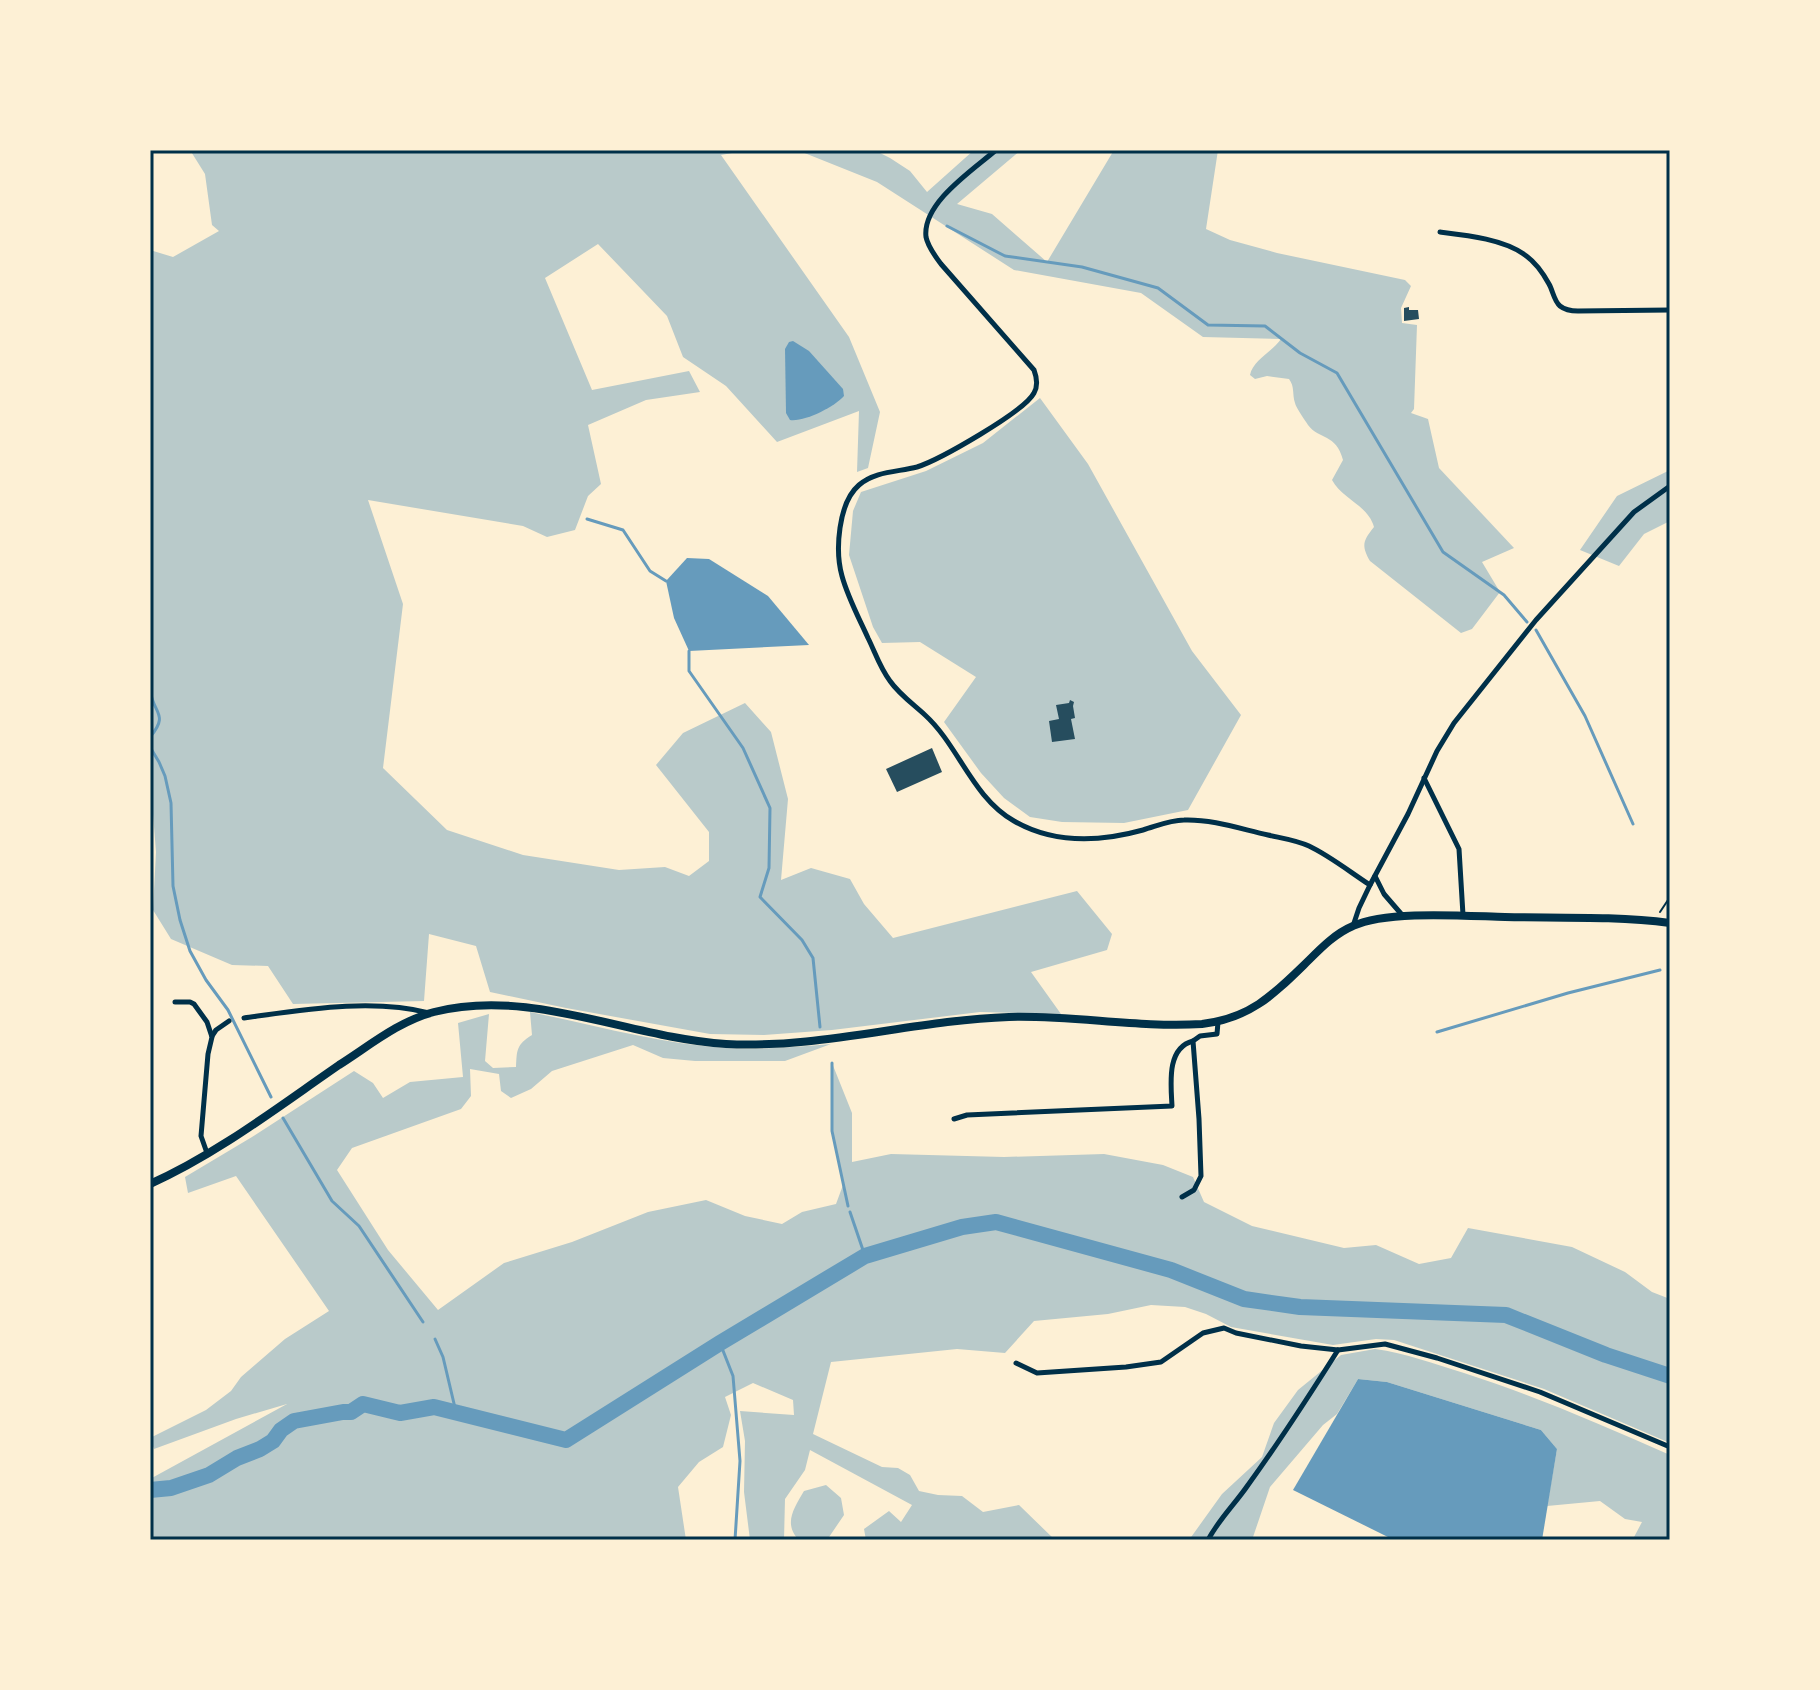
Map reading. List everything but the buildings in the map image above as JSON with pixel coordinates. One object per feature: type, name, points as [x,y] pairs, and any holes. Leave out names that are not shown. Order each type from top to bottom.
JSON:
[{"type":"main road","points":[[150,1184],[207,1153],[386,1034],[430,1013],[469,1006],[515,1006],[694,1041],[747,1044],[800,1041],[1008,1017],[1188,1025],[1238,1016],[1261,1003],[1333,939],[1369,920],[1464,916],[1670,923]]},
{"type":"street","points":[[996,150],[953,186],[929,214],[926,239],[941,264],[1034,370],[1037,378],[1035,392],[1023,406],[954,450],[916,467],[871,477],[860,483],[846,505],[841,529],[841,572],[882,669],[897,690],[937,726],[976,785],[996,807],[1030,829],[1072,839],[1093,839],[1120,836],[1180,820],[1208,821],[1308,845],[1370,885]]},
{"type":"street","points":[[1440,232],[1476,237],[1520,252],[1542,272],[1555,300],[1566,309],[1670,310]]},
{"type":"street","points":[[1353,926],[1370,885],[1454,723],[1531,627],[1634,512],[1670,486]]},
{"type":"street","points":[[1424,778],[1459,849],[1464,916]]},
{"type":"street","points":[[1375,876],[1384,894],[1404,917]]},
{"type":"street","points":[[175,1002],[194,1004],[207,1022],[212,1037]]},
{"type":"street","points":[[244,1018],[301,1010],[373,1006],[406,1007],[430,1013]]},
{"type":"street","points":[[207,1153],[201,1136],[208,1054],[216,1030],[229,1021]]},
{"type":"street","points":[[954,1119],[967,1115],[1172,1106],[1171,1079],[1177,1053],[1183,1044],[1200,1036],[1217,1034],[1218,1022]]},
{"type":"street","points":[[1182,1197],[1194,1190],[1201,1176],[1193,1041]]},
{"type":"street","points":[[1016,1363],[1037,1373],[1161,1362],[1203,1333],[1224,1328],[1301,1346],[1338,1350],[1385,1344],[1540,1392],[1670,1447]]},
{"type":"street","points":[[1208,1540],[1308,1399],[1338,1350]]},
{"type":"shaded area","points":[[190,150],[749,150],[721,155],[849,337],[880,412],[868,468],[857,472],[859,411],[777,442],[726,386],[683,357],[667,316],[598,244],[545,278],[592,390],[689,371],[700,392],[646,400],[588,425],[601,484],[588,496],[575,530],[547,537],[523,526],[368,500],[403,604],[383,768],[447,830],[523,855],[619,870],[665,867],[689,876],[709,861],[709,832],[656,765],[683,733],[745,703],[771,732],[788,799],[781,880],[811,868],[850,879],[864,904],[893,938],[1077,891],[1112,934],[1107,950],[1031,972],[1061,1014],[980,1012],[832,1030],[764,1035],[710,1034],[490,992],[476,946],[429,934],[424,1001],[293,1004],[268,966],[232,965],[171,939],[153,910],[156,852],[153,814],[150,815],[150,250],[173,257],[219,231],[212,225],[205,174]]},
{"type":"shaded area","points":[[797,150],[874,150],[910,171],[927,192],[974,150],[1021,150],[957,204],[992,214],[1047,262],[1114,150],[1218,150],[1206,229],[1230,240],[1277,253],[1405,280],[1411,286],[1401,308],[1402,323],[1417,325],[1414,409],[1411,413],[1428,419],[1439,468],[1514,548],[1482,562],[1500,592],[1472,629],[1461,633],[1370,561],[1364,547],[1374,527],[1371,519],[1332,480],[1343,460],[1340,451],[1332,441],[1308,425],[1296,405],[1289,379],[1267,376],[1255,379],[1250,375],[1255,365],[1281,339],[1203,337],[1141,293],[1014,270],[877,182]]},
{"type":"shaded area","points":[[1040,398],[1088,464],[1192,651],[1241,715],[1188,810],[1124,823],[1062,822],[1030,817],[1004,798],[981,773],[944,722],[976,677],[920,642],[882,643],[873,627],[849,555],[853,511],[861,492],[926,471],[983,443]]},
{"type":"shaded area","points":[[1670,470],[1670,521],[1644,534],[1619,566],[1580,550],[1617,496]]},
{"type":"shaded area","points":[[530,1012],[701,1046],[752,1049],[831,1044],[785,1061],[663,1058],[633,1045],[552,1071],[531,1089],[511,1098],[501,1091],[499,1074],[470,1069],[471,1096],[461,1109],[352,1148],[337,1170],[388,1250],[438,1310],[504,1263],[572,1242],[648,1212],[706,1200],[745,1216],[782,1224],[802,1212],[836,1204],[843,1185],[832,1131],[832,1063],[852,1113],[852,1162],[891,1154],[1004,1157],[1104,1154],[1163,1165],[1193,1177],[1204,1202],[1252,1226],[1344,1248],[1376,1245],[1419,1264],[1451,1258],[1468,1228],[1572,1247],[1625,1272],[1652,1292],[1670,1299],[1670,1443],[1544,1389],[1394,1340],[1376,1339],[1333,1345],[1231,1327],[1185,1307],[1151,1305],[1108,1314],[1034,1321],[1005,1353],[957,1349],[831,1362],[813,1434],[882,1467],[898,1468],[910,1475],[919,1491],[962,1496],[983,1512],[1019,1505],[1055,1540],[866,1540],[864,1529],[889,1511],[901,1522],[912,1505],[810,1450],[805,1470],[785,1499],[784,1540],[750,1540],[744,1492],[745,1441],[740,1411],[794,1415],[793,1400],[753,1383],[725,1397],[731,1415],[723,1447],[699,1462],[678,1487],[686,1540],[150,1540],[150,1479],[287,1404],[154,1449],[150,1438],[206,1410],[231,1391],[241,1377],[285,1339],[329,1311],[236,1176],[188,1193],[185,1177],[354,1071],[373,1083],[383,1098],[410,1082],[463,1077],[458,1023],[489,1014],[485,1061],[493,1068],[516,1067],[518,1048],[532,1035]]},
{"type":"shaded area","points":[[1375,1349],[1409,1356],[1490,1382],[1568,1411],[1670,1455],[1670,1540],[1608,1540],[1633,1539],[1642,1522],[1625,1519],[1600,1501],[1547,1506],[1557,1449],[1541,1430],[1387,1382],[1358,1379],[1337,1414],[1323,1425],[1270,1487],[1252,1540],[1189,1540],[1222,1494],[1262,1457],[1274,1423],[1298,1390],[1341,1355]]},
{"type":"shaded area","points":[[826,1485],[841,1498],[844,1515],[827,1540],[799,1540],[791,1522],[797,1504],[804,1491]]},
{"type":"water","points":[[793,341],[809,351],[843,389],[844,396],[819,413],[790,420],[786,413],[785,349]]},
{"type":"water","points":[[687,558],[709,559],[768,596],[809,645],[689,651],[674,618],[666,581]]},
{"type":"water","points":[[1358,1379],[1387,1382],[1541,1430],[1557,1449],[1542,1540],[1394,1540],[1293,1490]]},
{"type":"waterway","points":[[947,226],[1005,256],[1082,267],[1158,288],[1208,325],[1265,326],[1300,353],[1337,373],[1443,552],[1504,595],[1527,622]]},
{"type":"waterway","points":[[587,519],[623,530],[650,571],[666,581]]},
{"type":"waterway","points":[[1536,630],[1585,716],[1633,824]]},
{"type":"waterway","points":[[689,651],[689,671],[743,748],[770,808],[769,868],[760,897],[802,940],[813,958],[820,1027]]},
{"type":"waterway","points":[[150,673],[151,694],[159,714],[159,724],[150,737]]},
{"type":"waterway","points":[[150,747],[165,776],[171,803],[173,886],[190,951],[228,1010],[271,1097]]},
{"type":"waterway","points":[[1437,1032],[1568,993],[1660,970]]},
{"type":"waterway","points":[[832,1063],[832,1131],[848,1206]]},
{"type":"waterway","points":[[283,1118],[332,1201],[359,1226],[423,1322]]},
{"type":"waterway","points":[[850,1212],[865,1256]]},
{"type":"waterway","points":[[150,1490],[171,1488],[209,1475],[273,1441],[281,1430],[294,1421],[351,1412],[363,1404],[400,1413],[434,1407],[566,1440],[865,1256],[962,1227],[996,1222],[1171,1270],[1244,1299],[1300,1307],[1506,1315],[1606,1355],[1670,1376]]},
{"type":"waterway","points":[[435,1339],[443,1357],[456,1412]]},
{"type":"waterway","points":[[720,1343],[733,1376],[740,1461],[735,1540]]}]
